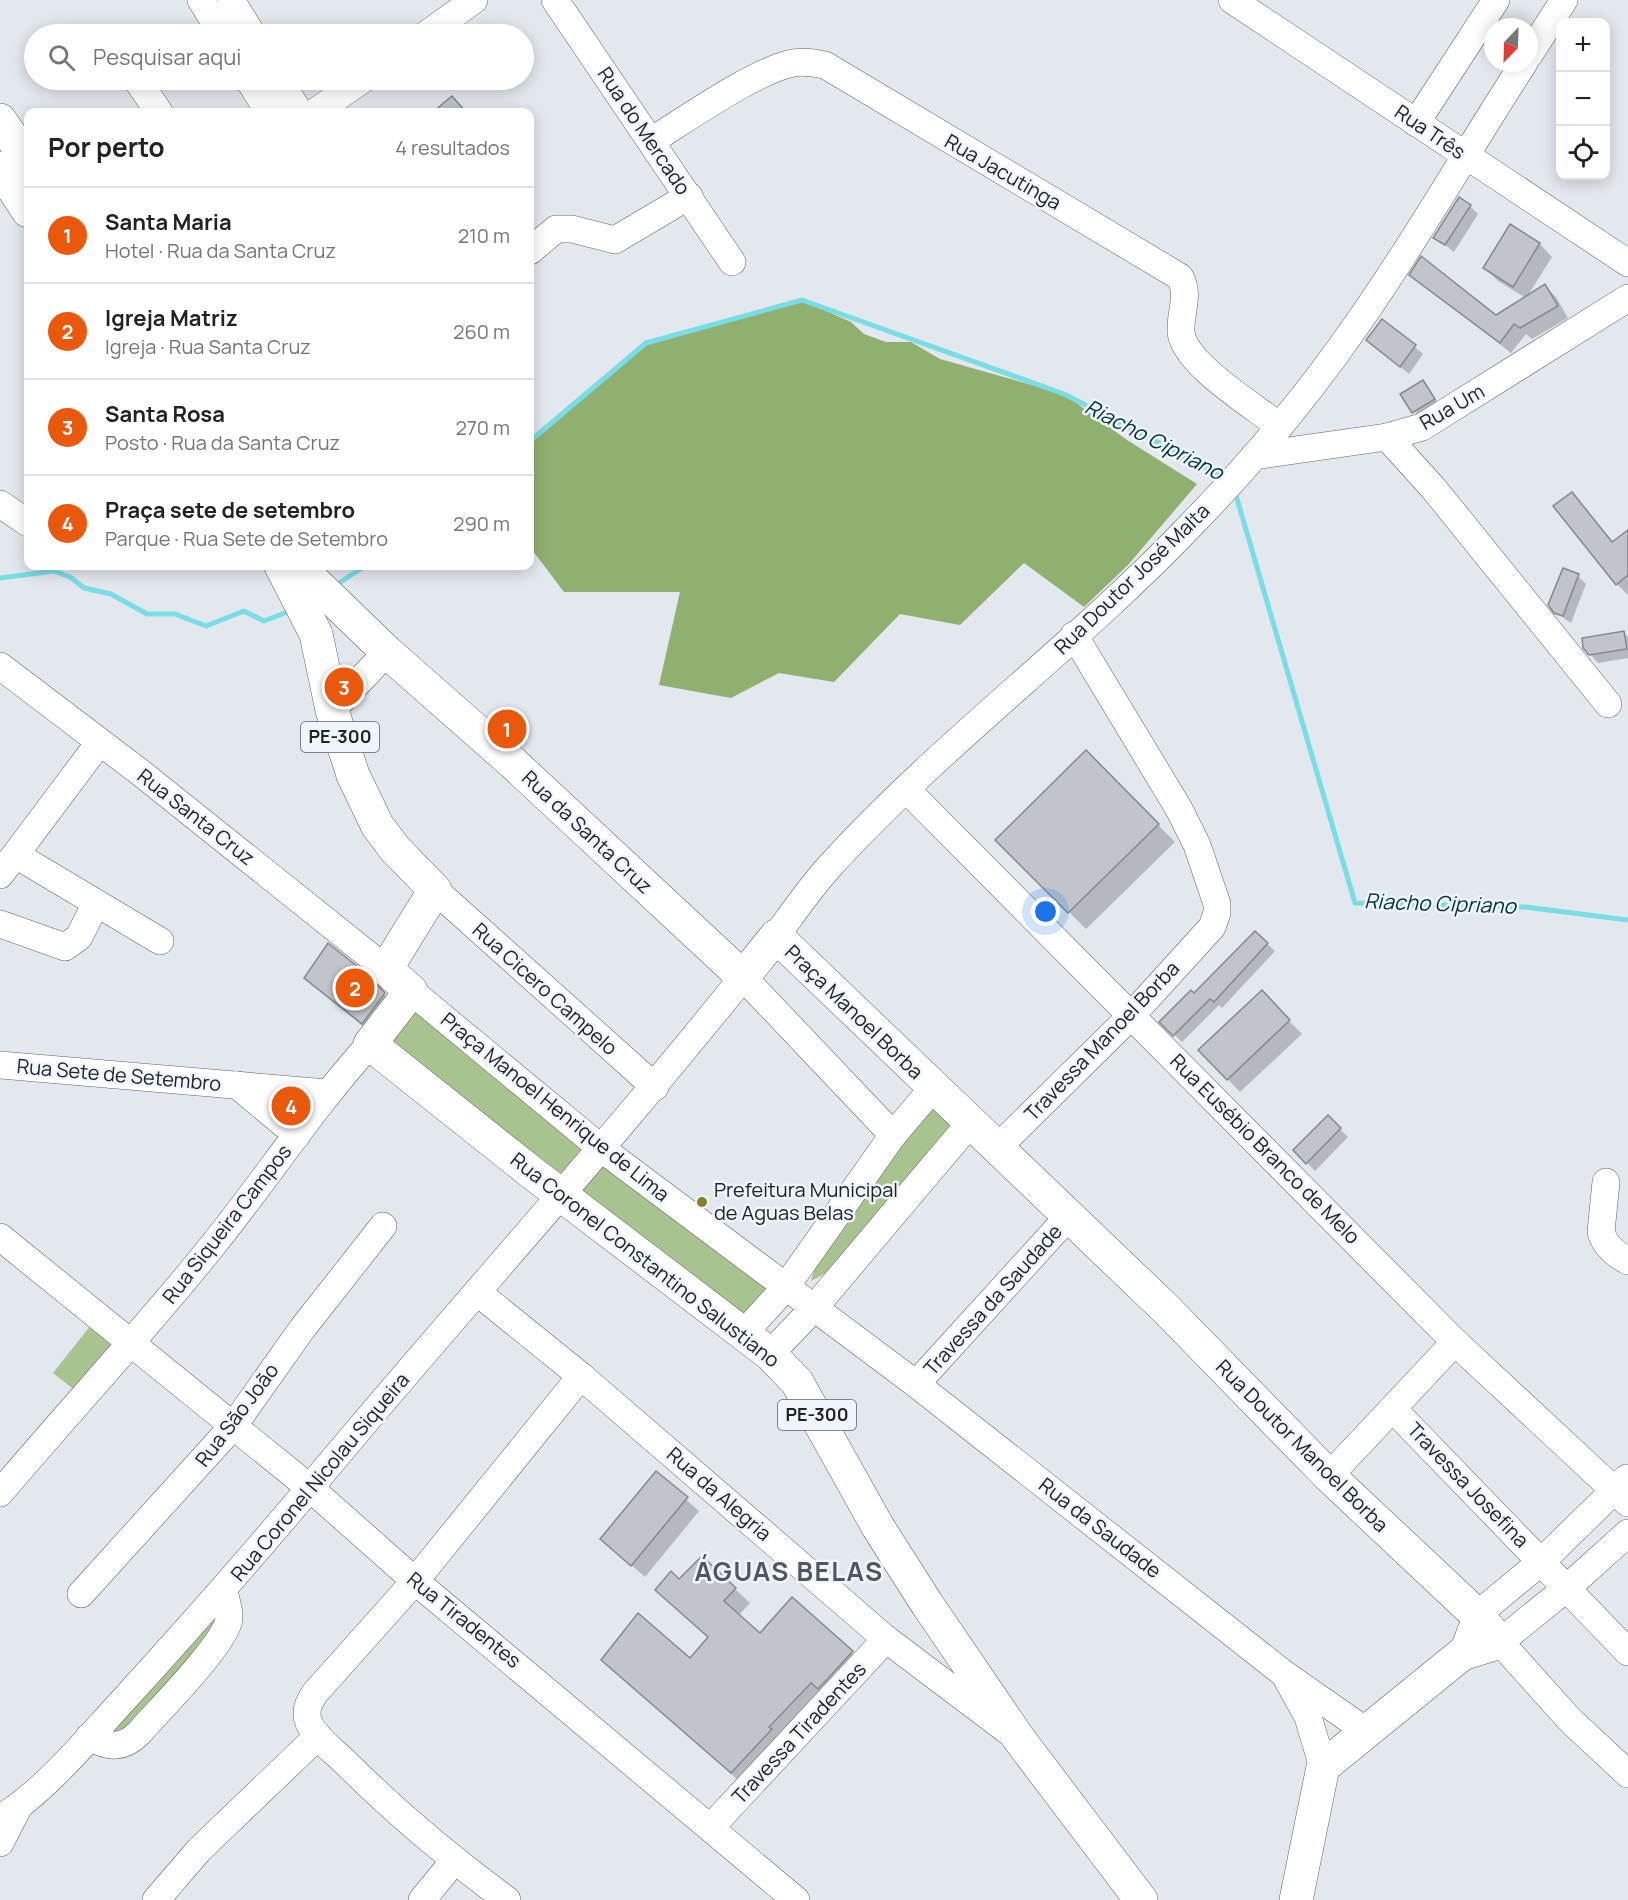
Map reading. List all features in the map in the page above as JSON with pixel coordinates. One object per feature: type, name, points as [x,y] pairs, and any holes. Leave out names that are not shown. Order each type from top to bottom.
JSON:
[{"type":"main road","points":[[0,120],[24,155]]},
{"type":"main road","points":[[0,168],[24,205]]},
{"type":"main road","name":"PE-300","points":[[304,570],[332,710],[353,775],[377,825],[395,849],[435,890]]},
{"type":"main road","name":"Rua da Santa Cruz","points":[[306,570],[387,652],[513,763],[743,977]]},
{"type":"main road","points":[[411,991],[386,969],[435,890]]},
{"type":"main road","points":[[743,977],[776,936]]},
{"type":"main road","name":"Praça Manoel Borba","points":[[776,936],[971,1122]]},
{"type":"main road","name":"Rua Siqueira Campos","points":[[370,1044],[411,991]]},
{"type":"main road","name":"Rua Coronel Constantino Salustiano","points":[[370,1044],[743,1335],[771,1354],[797,1382],[878,1527],[1019,1739],[1141,1900]]},
{"type":"main road","name":"Rua Doutor Manoel Borba","points":[[971,1122],[1166,1309],[1329,1476],[1476,1615],[1500,1642]]},
{"type":"main road","points":[[1296,1900],[1323,1767],[1462,1654],[1500,1642]]},
{"type":"street","points":[[201,0],[216,24]]},
{"type":"street","points":[[231,0],[246,24]]},
{"type":"street","points":[[441,24],[474,0]]},
{"type":"street","name":"Rua do Mercado","points":[[555,0],[732,262]]},
{"type":"street","name":"Rua Três","points":[[1232,0],[1628,264]]},
{"type":"street","points":[[1416,123],[1496,0]]},
{"type":"street","points":[[1538,40],[1564,0]]},
{"type":"street","name":"Rua Jacutinga","points":[[651,141],[766,74],[791,63],[811,62],[825,65],[1180,277],[1186,293],[1182,332],[1185,348],[1207,370],[1279,426]]},
{"type":"street","name":"Rua Doutor José Malta","points":[[776,936],[828,868],[906,789],[1120,595],[1189,528],[1254,456],[1359,322],[1518,72]]},
{"type":"street","points":[[144,90],[156,108]]},
{"type":"street","points":[[255,90],[266,108]]},
{"type":"street","points":[[285,90],[296,108]]},
{"type":"street","points":[[321,108],[347,90]]},
{"type":"street","points":[[534,247],[551,230],[572,229],[615,240],[688,196]]},
{"type":"street","name":"Rua Um","points":[[1254,456],[1387,437],[1422,427],[1628,298]]},
{"type":"street","points":[[1387,437],[1434,489],[1608,704]]},
{"type":"street","points":[[0,504],[24,521]]},
{"type":"street","name":"Travessa Manoel Borba","points":[[998,1147],[1131,1016],[1206,934],[1215,920],[1216,904],[1197,845],[1179,809],[1074,635]]},
{"type":"street","points":[[332,710],[387,652]]},
{"type":"street","name":"Rua Santa Cruz","points":[[1,668],[141,773],[386,969]]},
{"type":"street","points":[[99,743],[8,865],[95,904],[160,941]]},
{"type":"street","name":"Rua Eusébio Branco de Melo","points":[[906,789],[1455,1342],[1624,1490]]},
{"type":"street","name":"Rua Cicero Campelo","points":[[435,890],[655,1087]]},
{"type":"street","points":[[0,924],[65,947],[79,938],[95,904]]},
{"type":"street","points":[[743,977],[893,1135]]},
{"type":"street","name":"Rua Coronel Nicolau Siqueira","points":[[9,1813],[89,1737],[224,1591],[477,1292],[655,1087],[743,977]]},
{"type":"street","name":"Praça Manoel Henrique de Lima","points":[[411,991],[602,1149],[814,1308]]},
{"type":"street","name":"Rua Siqueira Campos","points":[[130,1344],[228,1226],[327,1093],[370,1044]]},
{"type":"street","name":"Rua Sete de Setembro","points":[[0,1065],[327,1093]]},
{"type":"street","name":"Rua Sete de Setembro","points":[[237,1085],[297,1135]]},
{"type":"street","points":[[743,1335],[785,1288],[893,1135],[933,1088]]},
{"type":"street","points":[[771,1354],[814,1308],[971,1122]]},
{"type":"street","points":[[1606,1182],[1601,1232],[1603,1239],[1613,1252],[1628,1261]]},
{"type":"street","name":"Travessa da Saudade","points":[[916,1384],[1069,1216]]},
{"type":"street","name":"Rua São João","points":[[81,1594],[234,1425],[297,1336],[383,1226]]},
{"type":"street","name":"Rua Tiradentes","points":[[0,1237],[310,1488],[415,1581],[711,1827],[791,1898]]},
{"type":"street","name":"Rua da Alegria","points":[[477,1292],[581,1376],[886,1639],[1019,1739]]},
{"type":"street","points":[[814,1308],[916,1384]]},
{"type":"street","name":"Travessa Josefina","points":[[1329,1476],[1455,1342]]},
{"type":"street","points":[[0,1492],[130,1344]]},
{"type":"street","points":[[507,1900],[454,1861],[363,1780],[318,1736],[307,1716],[310,1700],[415,1581],[581,1376]]},
{"type":"street","name":"Rua da Saudade","points":[[916,1384],[1283,1673],[1366,1731]]},
{"type":"street","name":"Travessa Josefina","points":[[1394,1409],[1568,1587],[1628,1652]]},
{"type":"street","points":[[1462,1654],[1476,1615],[1624,1490]]},
{"type":"street","points":[[1500,1642],[1568,1587],[1628,1533]]},
{"type":"street","name":"Travessa Tiradentes","points":[[711,1827],[886,1639]]},
{"type":"street","name":"Rua Doutor Manoel Borba","points":[[1500,1642],[1570,1720],[1628,1773]]},
{"type":"street","name":"Rua da Saudade","points":[[1283,1673],[1308,1717],[1323,1767]]},
{"type":"street","points":[[156,1900],[199,1850],[318,1736]]},
{"type":"street","points":[[0,1843],[9,1813]]},
{"type":"street","points":[[422,1900],[454,1861]]},
{"type":"green space","points":[[802,300],[851,322],[864,334],[886,342],[911,342],[940,359],[1064,394],[1127,440],[1197,484],[1128,565],[1084,607],[1024,563],[960,625],[900,614],[834,682],[779,673],[731,698],[659,685],[680,592],[564,592],[534,552],[534,438],[646,343]]},
{"type":"green space","points":[[411,998],[594,1150],[561,1188],[376,1044]]},
{"type":"green space","points":[[933,1096],[962,1124],[844,1263],[811,1281],[822,1243]]},
{"type":"green space","points":[[603,1155],[779,1288],[744,1327],[564,1194]]},
{"type":"green space","points":[[91,1325],[116,1346],[76,1391],[53,1373]]},
{"type":"green space","points":[[222,1601],[222,1625],[125,1745],[96,1737]]},
{"type":"building","points":[[452,96],[462,108],[438,108]]},
{"type":"building","points":[[1459,197],[1471,205],[1445,245],[1433,238]]},
{"type":"building","points":[[1510,224],[1540,243],[1513,287],[1483,268]]},
{"type":"building","points":[[1421,256],[1496,315],[1545,284],[1558,306],[1520,328],[1514,324],[1500,343],[1409,275]]},
{"type":"building","points":[[1382,319],[1416,345],[1400,367],[1366,340]]},
{"type":"building","points":[[1423,380],[1435,399],[1412,413],[1400,394]]},
{"type":"building","points":[[1572,492],[1612,542],[1628,530],[1628,575],[1616,585],[1553,506]]},
{"type":"building","points":[[1563,568],[1579,574],[1563,616],[1554,613],[1548,605]]},
{"type":"building","points":[[1624,631],[1627,649],[1589,655],[1583,648],[1582,638]]},
{"type":"building","points":[[1086,750],[1159,824],[1068,913],[995,840]]},
{"type":"building","points":[[1255,931],[1268,943],[1214,1002],[1210,999],[1173,1036],[1159,1022],[1191,990],[1194,993]]},
{"type":"building","points":[[328,943],[368,975],[385,993],[362,1024],[304,978]]},
{"type":"building","points":[[1262,990],[1290,1020],[1227,1080],[1198,1050]]},
{"type":"building","points":[[1328,1115],[1341,1128],[1306,1164],[1293,1150]]},
{"type":"building","points":[[656,1471],[688,1497],[631,1566],[600,1539]]},
{"type":"building","points":[[702,1556],[736,1588],[724,1601],[760,1633],[792,1597],[853,1651],[818,1689],[811,1683],[769,1727],[772,1729],[731,1773],[601,1660],[638,1613],[690,1658],[708,1637],[655,1590],[671,1571],[679,1579]]},
{"type":"waterway","name":"Riacho Cipriano","points":[[534,438],[646,343],[802,300],[1064,394],[1227,478]]},
{"type":"waterway","name":"Riacho Cipriano","points":[[1235,492],[1355,903],[1525,907],[1628,920]]},
{"type":"waterway","name":"Riacho Cipriano","points":[[336,585],[359,570]]},
{"type":"waterway","name":"Riacho Cipriano","points":[[0,578],[54,571],[70,577],[84,588],[111,594],[147,614],[175,614],[206,626],[244,611],[264,621],[290,611]]},
{"type":"place","name":"Santa Rosa","points":[[344,687]]},
{"type":"place","name":"Santa Maria","points":[[507,729]]},
{"type":"place","name":"Igreja Matriz","points":[[355,988]]},
{"type":"place","name":"Praça sete de setembro","points":[[291,1106]]},
{"type":"place","name":"Prefeitura Municipal de Aguas Belas","points":[[702,1202]]},
{"type":"district","name":"ÁGUAS BELAS","points":[[789,1572]]}]
